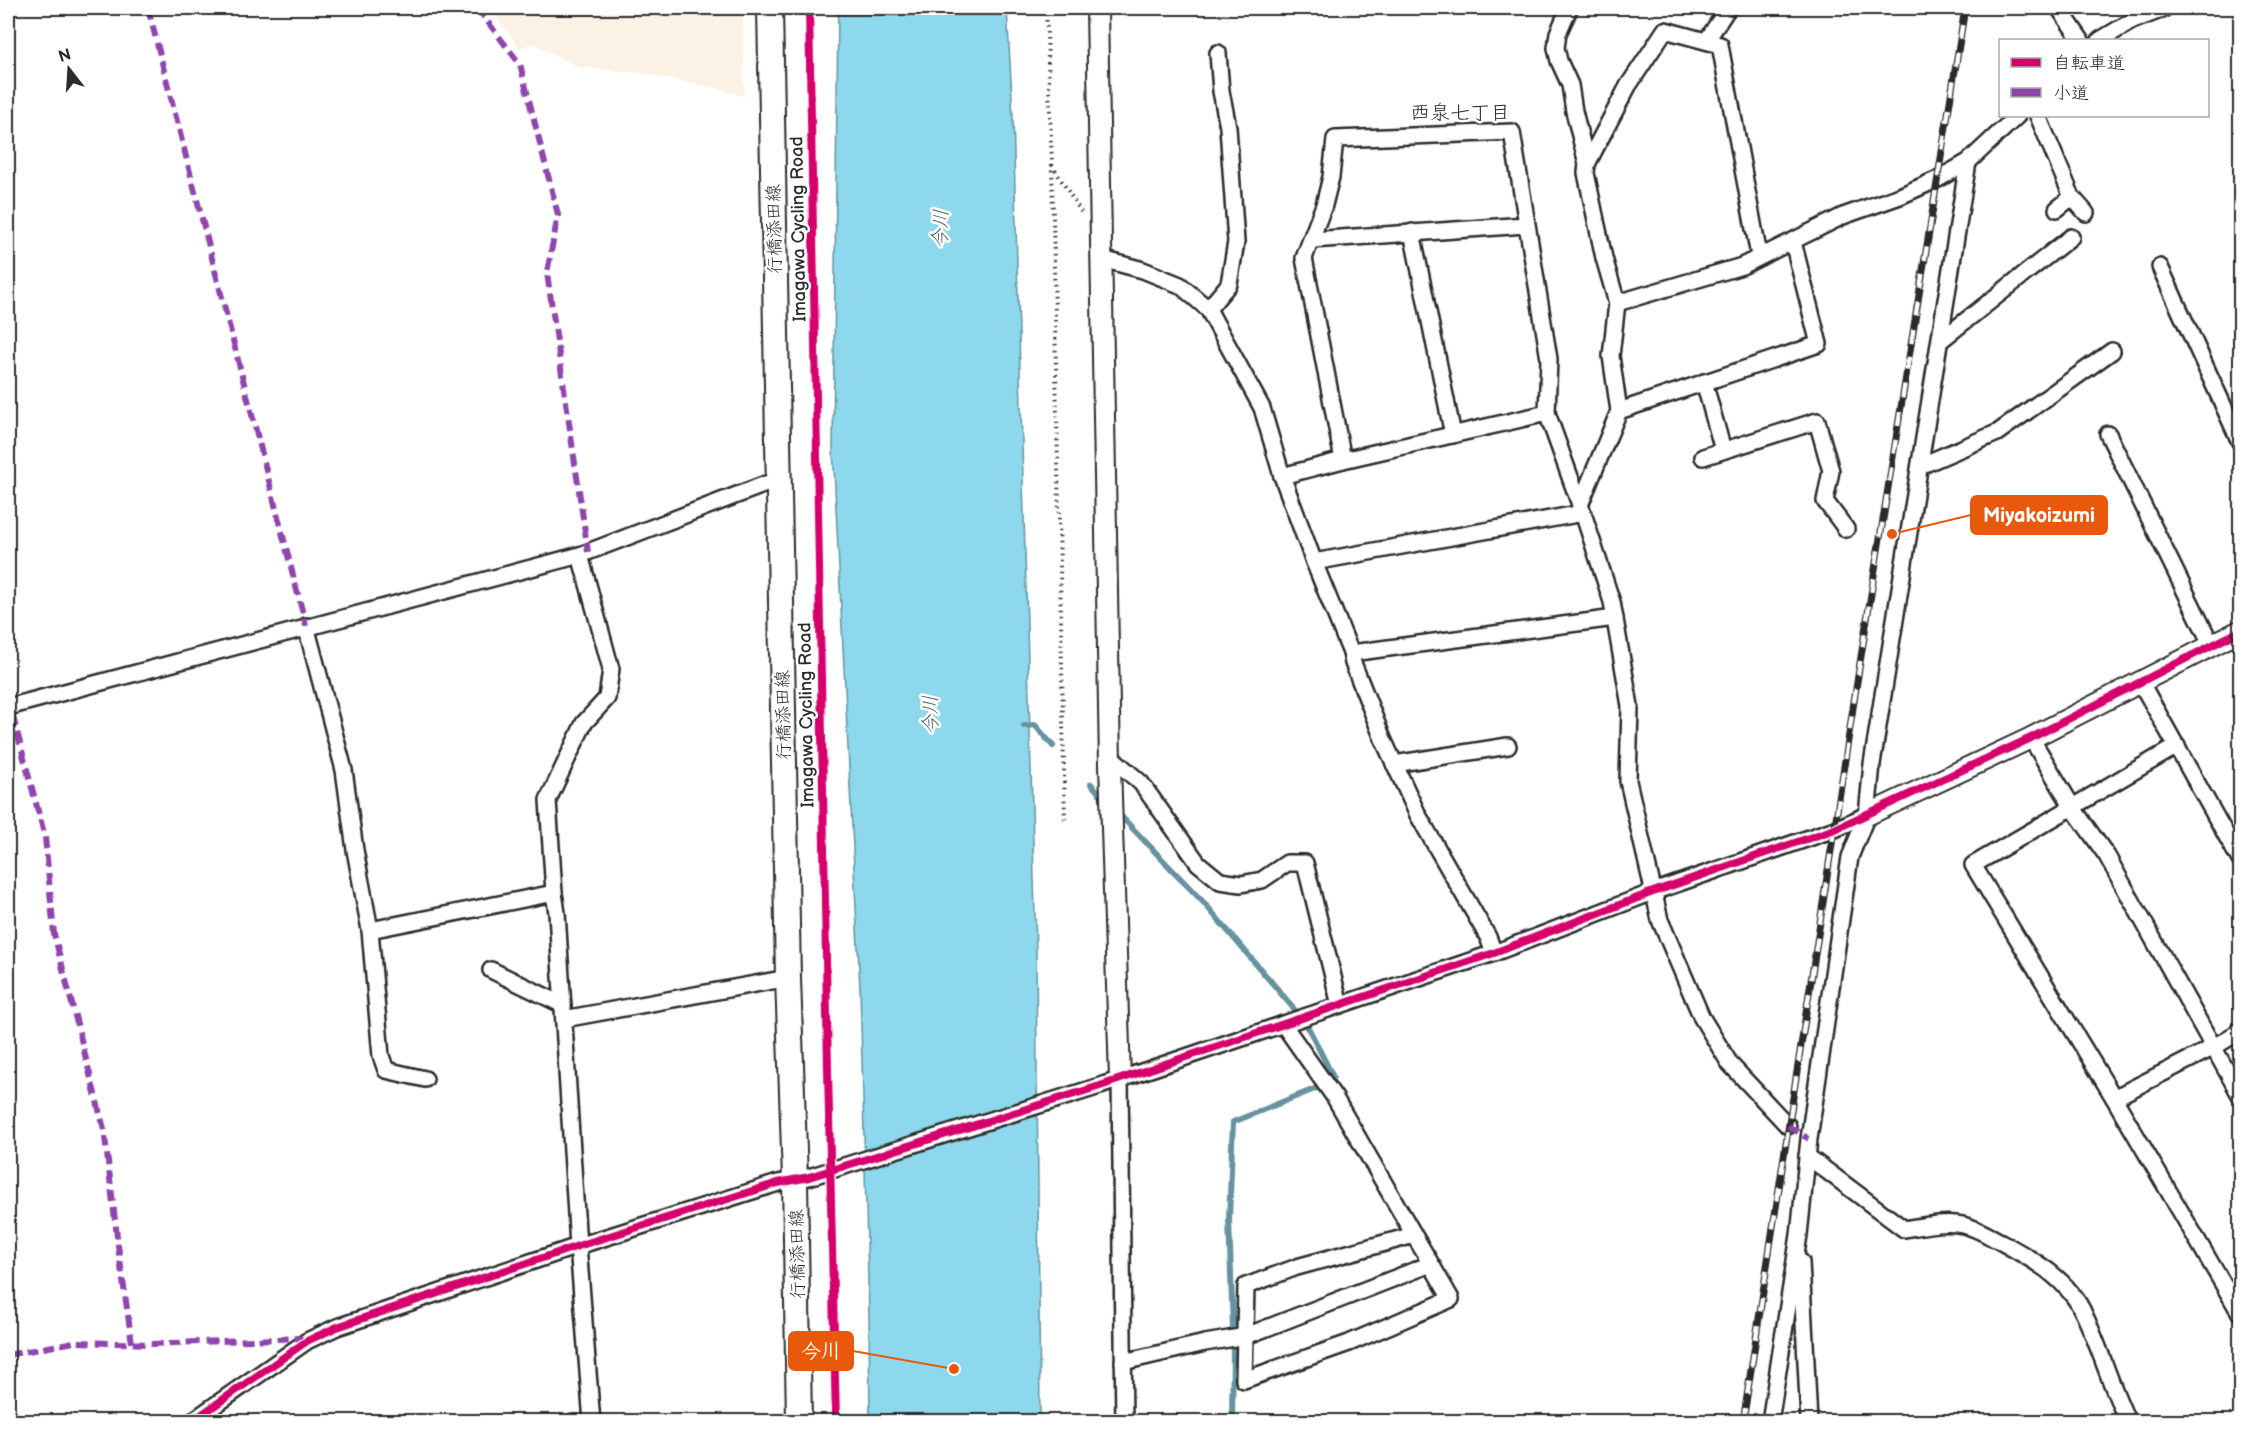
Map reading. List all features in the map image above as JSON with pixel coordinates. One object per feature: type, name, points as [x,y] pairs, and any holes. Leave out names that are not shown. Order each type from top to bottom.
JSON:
[{"type":"main road","name":"行橋添田線","points":[[770,8],[788,978],[802,1178],[799,1422]]},
{"type":"street","points":[[1097,8],[1110,761],[1120,1079],[1124,1422]]},
{"type":"street","points":[[1569,8],[1558,33],[1556,48],[1570,85],[1604,258],[1617,303],[1611,356],[1618,411],[1581,509]]},
{"type":"street","points":[[1707,40],[1728,8]]},
{"type":"street","points":[[2059,8],[2079,39]]},
{"type":"street","points":[[2102,39],[2132,21],[2166,8]]},
{"type":"street","points":[[1587,164],[1628,86],[1665,30],[1720,45],[1759,256]]},
{"type":"street","points":[[1208,309],[1229,284],[1236,242],[1228,127],[1221,91],[1218,53]]},
{"type":"street","points":[[1617,303],[1742,266],[1843,216],[1900,196],[1938,179],[1968,162],[2016,117]]},
{"type":"street","points":[[2038,117],[2072,197],[2085,213]]},
{"type":"street","points":[[1343,460],[1304,258],[1312,240],[1331,177],[1335,139],[1512,132],[1549,359],[1547,413],[1612,602],[1630,706],[1628,782],[1660,920],[1702,1018],[1730,1064],[1788,1126]]},
{"type":"street","points":[[1770,1422],[1799,1235],[1807,1156],[1850,857],[1867,815],[1872,765],[1968,162]]},
{"type":"street","points":[[2057,209],[2072,197]]},
{"type":"street","points":[[1312,240],[1526,225]]},
{"type":"street","points":[[1412,232],[1453,435]]},
{"type":"street","points":[[1940,341],[2071,237]]},
{"type":"street","points":[[1618,411],[1819,344],[1793,242]]},
{"type":"street","points":[[1102,259],[1143,270],[1180,285],[1208,309],[1262,408],[1282,476],[1394,764],[1418,815],[1488,937],[1494,953]]},
{"type":"street","points":[[2160,267],[2241,442]]},
{"type":"street","points":[[1920,466],[1997,433],[2112,351]]},
{"type":"street","points":[[1704,382],[1723,450]]},
{"type":"street","points":[[1282,476],[1547,413]]},
{"type":"street","points":[[1703,457],[1817,421],[1831,471],[1825,501],[1845,529]]},
{"type":"street","points":[[2108,434],[2212,646]]},
{"type":"street","points":[[8,707],[580,555],[779,479]]},
{"type":"street","points":[[1314,562],[1581,509]]},
{"type":"street","points":[[580,555],[611,669],[607,698],[584,723],[548,800],[592,1422]]},
{"type":"street","points":[[1351,653],[1615,618]]},
{"type":"street","points":[[306,626],[344,770],[355,849],[370,930],[381,1056],[386,1070],[424,1079]]},
{"type":"street","points":[[191,1422],[307,1341],[337,1327],[578,1246],[1100,1086],[1494,953],[1653,892],[1835,829],[2031,738],[2241,631]]},
{"type":"street","points":[[2141,683],[2241,860]]},
{"type":"street","points":[[2031,738],[2073,808],[2107,856],[2241,1095]]},
{"type":"street","points":[[2177,746],[1972,865],[2241,1313]]},
{"type":"street","points":[[1394,764],[1508,747]]},
{"type":"street","points":[[1110,761],[1141,783],[1197,863],[1220,881],[1241,884],[1252,882],[1262,880],[1287,863],[1305,864],[1340,1005]]},
{"type":"street","points":[[370,930],[554,893]]},
{"type":"street","points":[[491,970],[564,1012],[788,978]]},
{"type":"street","points":[[1285,1023],[1335,1098],[1451,1299],[1348,1343],[1244,1380],[1246,1286],[1298,1267],[1414,1235]]},
{"type":"street","points":[[2114,1098],[2241,1031]]},
{"type":"street","points":[[1807,1156],[1904,1229],[1936,1224],[1963,1224],[2042,1264],[2066,1287],[2085,1314],[2114,1393],[2128,1422]]},
{"type":"street","points":[[1799,1235],[1809,1422]]},
{"type":"street","points":[[1124,1362],[1246,1336],[1431,1264]]},
{"type":"path","points":[[1046,8],[1052,164],[1065,822]]},
{"type":"path","points":[[1052,164],[1094,232],[1102,234]]},
{"type":"shaded area","points":[[490,8],[743,8],[744,96],[713,87],[639,73],[578,67],[533,43],[520,48]]},
{"type":"water","name":"今川","points":[[838,8],[1007,8],[1013,117],[1036,951],[1040,1421],[870,1421],[860,988],[833,448]]},
{"type":"waterway","points":[[1566,33],[1578,8]]},
{"type":"waterway","points":[[1024,726],[1035,725],[1053,746]]},
{"type":"waterway","points":[[1091,784],[1105,799]]},
{"type":"waterway","points":[[1116,811],[1205,904],[1290,1004],[1309,1029],[1333,1077]]},
{"type":"waterway","points":[[1233,1330],[1229,1219],[1233,1122],[1317,1088]]},
{"type":"waterway","points":[[1232,1422],[1233,1349]]},
{"type":"railway","points":[[1743,1422],[1859,669],[1965,8]]},
{"type":"marked path","points":[[148,8],[306,626]]},
{"type":"marked path","points":[[477,8],[520,64],[558,215],[547,273],[588,552]]},
{"type":"marked path","points":[[8,698],[45,837],[54,934],[104,1129],[132,1343]]},
{"type":"marked path","points":[[1788,1126],[1809,1139]]},
{"type":"marked path","points":[[8,1355],[74,1342],[153,1344],[298,1338],[307,1341]]},
{"type":"cycle path","name":"Imagawa Cycling Road","points":[[809,8],[836,1422]]},
{"type":"cycle path","points":[[191,1422],[307,1341],[337,1327],[578,1246],[1100,1086],[1494,953],[1653,892],[1835,829],[2031,738],[2240,631]]},
{"type":"place","name":"Miyakoizumi","points":[[1892,534]]},
{"type":"place","name":"今川","points":[[954,1369]]},
{"type":"district","name":"西泉七丁目","points":[[1460,112]]}]
